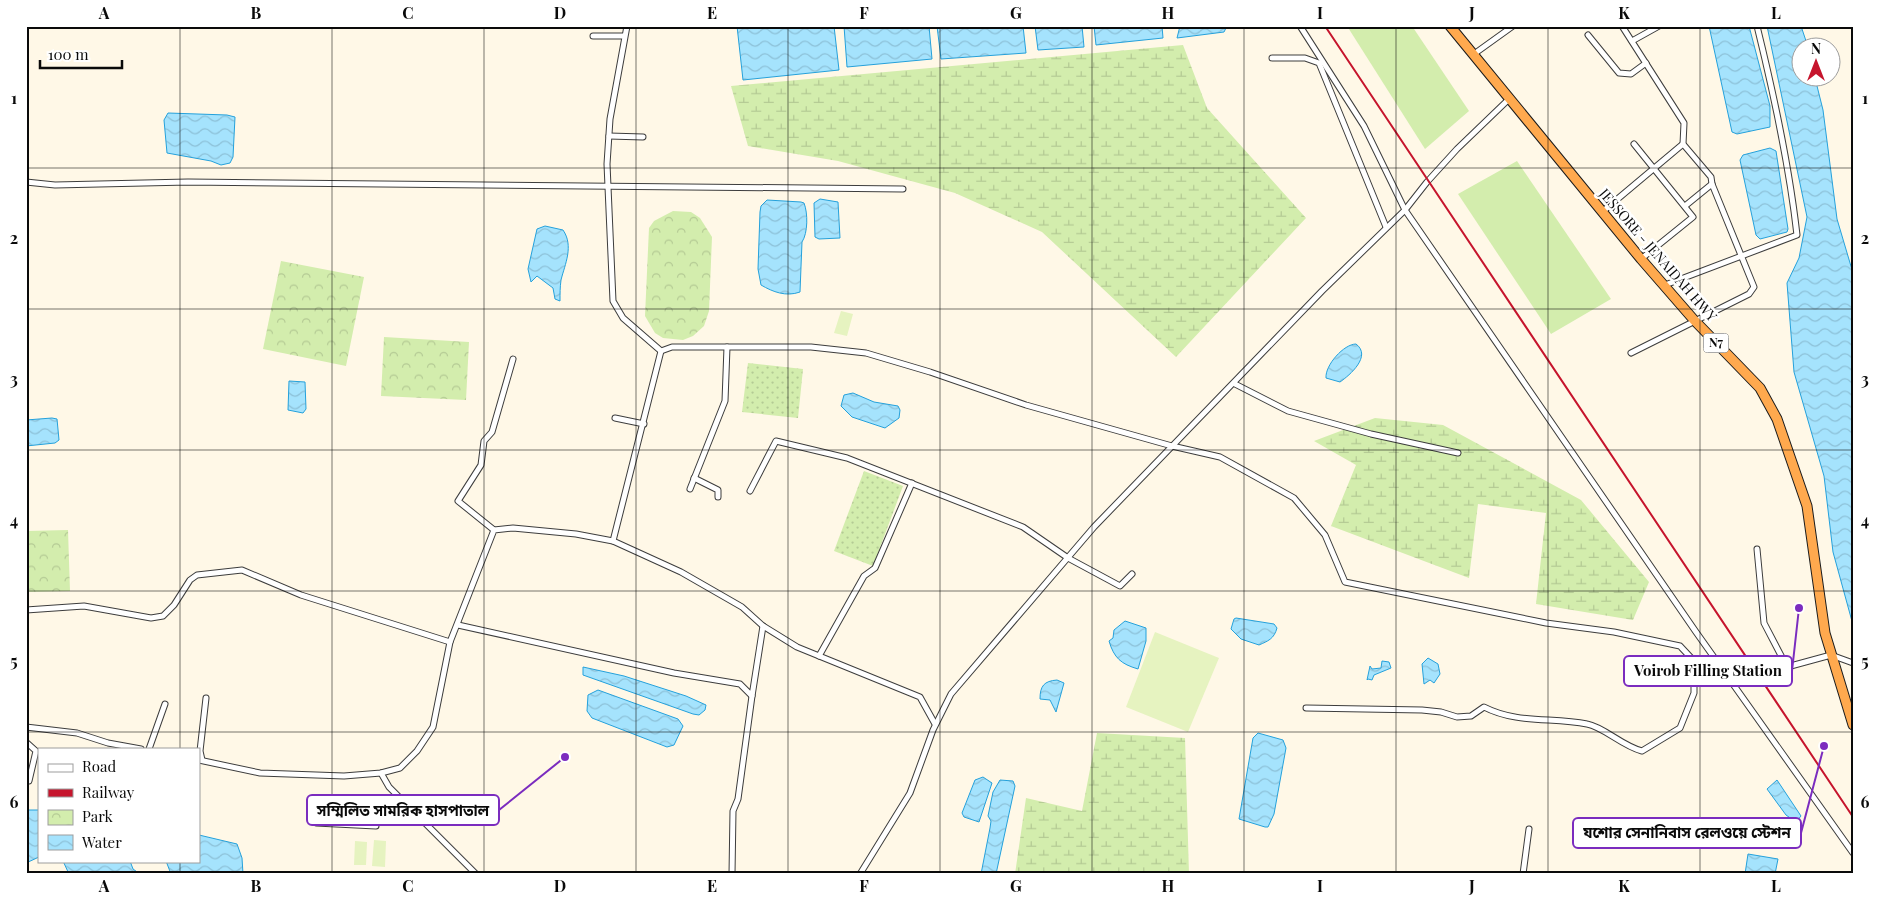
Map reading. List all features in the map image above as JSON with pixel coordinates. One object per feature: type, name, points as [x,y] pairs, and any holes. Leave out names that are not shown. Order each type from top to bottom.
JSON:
[{"type":"highway","name":"JESSORE - JENAIDAH HWY","points":[[1450,26],[1641,259],[1695,321],[1760,388],[1777,419],[1807,506],[1825,633],[1853,724]]},
{"type":"street","points":[[626,26],[609,136],[607,164],[613,301],[622,318],[661,352]]},
{"type":"street","points":[[1300,26],[1364,126],[1405,210],[1696,632],[1853,853]]},
{"type":"street","points":[[1474,54],[1513,26]]},
{"type":"street","points":[[1622,26],[1684,123],[1683,144],[1711,177],[1712,184],[1754,287],[1749,294],[1631,353]]},
{"type":"street","points":[[1632,41],[1659,26]]},
{"type":"street","points":[[1664,285],[1797,235],[1792,194],[1758,26]]},
{"type":"street","points":[[1588,34],[1619,73],[1631,74],[1646,63]]},
{"type":"street","points":[[593,36],[624,36]]},
{"type":"street","points":[[1272,58],[1305,58],[1319,63],[1386,227]]},
{"type":"street","points":[[860,874],[910,793],[935,724],[951,694],[1068,558],[1172,446],[1235,384],[1322,291],[1405,210],[1445,162],[1509,99]]},
{"type":"street","points":[[609,136],[643,136]]},
{"type":"street","points":[[1634,144],[1693,217],[1641,259]]},
{"type":"street","points":[[1602,212],[1683,144]]},
{"type":"street","points":[[26,182],[55,185],[188,182],[903,189]]},
{"type":"street","points":[[1685,206],[1712,184]]},
{"type":"street","points":[[661,352],[672,347],[811,347],[866,353],[930,372],[1026,405],[1172,446],[1220,457],[1294,498],[1325,535],[1345,582],[1546,624],[1614,632],[1680,646],[1694,661],[1694,693],[1680,728],[1642,751],[1629,748],[1589,724],[1531,720],[1494,712],[1484,707],[1471,716],[1457,717],[1441,712],[1422,710],[1306,708]]},
{"type":"street","points":[[690,489],[726,401],[727,347]]},
{"type":"street","points":[[613,541],[661,352]]},
{"type":"street","points":[[512,359],[492,432],[484,441],[481,465],[458,502],[494,530],[513,528],[576,534],[613,541],[681,572],[742,606],[763,626],[797,646],[920,697],[935,724]]},
{"type":"street","points":[[1235,384],[1288,411],[1371,434],[1458,453]]},
{"type":"street","points":[[615,418],[644,424]]},
{"type":"street","points":[[750,491],[776,441],[847,458],[1023,527],[1068,558],[1120,586],[1132,574]]},
{"type":"street","points":[[694,478],[718,490],[718,497]]},
{"type":"street","points":[[819,656],[864,576],[874,568],[912,483]]},
{"type":"street","points":[[206,698],[200,742],[200,760],[260,773],[344,776],[381,773],[400,768],[417,751],[433,727],[450,642],[494,530]]},
{"type":"street","points":[[1757,550],[1764,623],[1787,666],[1831,655],[1853,663]]},
{"type":"street","points":[[26,610],[84,606],[152,618],[163,616],[174,605],[190,580],[198,574],[242,570],[301,595],[450,642]]},
{"type":"street","points":[[458,625],[665,671],[740,684],[752,696]]},
{"type":"street","points":[[732,874],[733,811],[738,799],[763,626]]},
{"type":"street","points":[[149,748],[165,704]]},
{"type":"street","points":[[26,727],[77,733],[108,743],[136,748]]},
{"type":"street","points":[[26,742],[36,751],[29,781]]},
{"type":"street","points":[[381,773],[389,787],[476,874]]},
{"type":"street","points":[[316,823],[376,826]]},
{"type":"street","points":[[1523,874],[1529,829]]},
{"type":"green space","points":[[1347,26],[1412,26],[1469,111],[1425,149]]},
{"type":"green space","points":[[1183,45],[1207,108],[1306,218],[1176,357],[1042,232],[955,193],[838,161],[748,146],[731,86]]},
{"type":"green space","points":[[1517,161],[1611,299],[1551,334],[1458,194]]},
{"type":"green space","points":[[673,211],[691,212],[700,218],[712,237],[709,311],[704,326],[693,336],[683,340],[663,338],[655,333],[645,316],[649,228],[654,221]]},
{"type":"green space","points":[[281,261],[364,277],[346,366],[263,349]]},
{"type":"green space","points":[[841,311],[853,314],[847,336],[834,333]]},
{"type":"green space","points":[[384,337],[469,342],[466,400],[381,396]]},
{"type":"green space","points":[[748,363],[803,369],[798,418],[742,412]]},
{"type":"green space","points":[[1375,418],[1443,425],[1581,500],[1649,582],[1633,620],[1536,604],[1546,513],[1478,504],[1469,578],[1331,526],[1356,465],[1314,441]]},
{"type":"green space","points":[[864,471],[903,486],[873,566],[834,551]]},
{"type":"green space","points":[[68,530],[70,591],[26,592],[26,531]]},
{"type":"green space","points":[[1155,632],[1219,658],[1188,732],[1126,707]]},
{"type":"green space","points":[[1097,733],[1185,738],[1189,874],[1015,874],[1026,798],[1082,811]]},
{"type":"green space","points":[[374,840],[386,841],[385,867],[372,866]]},
{"type":"green space","points":[[355,841],[367,842],[366,865],[354,865]]},
{"type":"water","points":[[737,26],[834,26],[839,70],[743,80]]},
{"type":"water","points":[[844,26],[929,26],[932,59],[847,67]]},
{"type":"water","points":[[937,26],[1023,26],[1026,53],[941,59]]},
{"type":"water","points":[[1035,26],[1082,26],[1084,47],[1038,50]]},
{"type":"water","points":[[1094,26],[1162,26],[1163,38],[1096,45]]},
{"type":"water","points":[[1180,26],[1227,26],[1224,32],[1177,38]]},
{"type":"water","points":[[1709,26],[1749,26],[1770,106],[1770,127],[1737,134],[1732,132]]},
{"type":"water","points":[[1767,26],[1801,26],[1805,38],[1792,38],[1792,88],[1818,88],[1823,110],[1837,219],[1853,273],[1853,625],[1833,552],[1824,476],[1794,372],[1787,283],[1799,258],[1807,217]]},
{"type":"water","points":[[168,113],[227,115],[235,117],[233,157],[230,163],[221,165],[211,161],[167,153],[164,120]]},
{"type":"water","points":[[1770,148],[1776,151],[1788,229],[1787,232],[1760,239],[1756,235],[1740,160],[1743,155]]},
{"type":"water","points":[[820,199],[838,202],[840,238],[819,239],[815,237],[814,203]]},
{"type":"water","points":[[767,200],[804,203],[807,223],[802,242],[800,292],[780,293],[761,285],[758,269],[760,212],[761,206]]},
{"type":"water","points":[[545,226],[563,230],[568,242],[568,255],[561,280],[560,301],[555,299],[553,288],[537,276],[531,282],[528,269],[537,229]]},
{"type":"water","points":[[1356,344],[1362,354],[1354,370],[1340,382],[1326,378],[1329,367],[1336,356],[1346,347]]},
{"type":"water","points":[[289,381],[305,382],[306,409],[303,413],[288,410]]},
{"type":"water","points":[[853,393],[874,402],[898,406],[900,410],[899,418],[885,428],[852,417],[841,406],[844,395]]},
{"type":"water","points":[[57,419],[59,440],[55,443],[26,446],[26,420]]},
{"type":"water","points":[[1236,618],[1274,624],[1277,628],[1276,632],[1268,641],[1259,645],[1241,639],[1231,629]]},
{"type":"water","points":[[1125,621],[1146,628],[1146,641],[1138,669],[1119,660],[1113,652],[1109,641],[1113,638],[1114,630]]},
{"type":"water","points":[[1428,658],[1438,664],[1440,674],[1434,683],[1430,680],[1424,684],[1422,664]]},
{"type":"water","points":[[1382,661],[1389,662],[1391,668],[1374,675],[1372,680],[1367,680],[1370,666],[1372,669],[1381,668]]},
{"type":"water","points":[[583,667],[624,676],[686,696],[706,705],[705,710],[699,715],[693,714],[583,675]]},
{"type":"water","points":[[1057,680],[1064,683],[1056,712],[1050,700],[1040,699],[1044,685]]},
{"type":"water","points":[[598,690],[678,719],[683,726],[674,745],[667,747],[592,718],[587,711],[588,695]]},
{"type":"water","points":[[1258,733],[1283,740],[1286,748],[1274,814],[1268,827],[1239,819],[1253,738]]},
{"type":"water","points":[[983,777],[992,783],[979,822],[964,817],[962,813],[975,780]]},
{"type":"water","points":[[1000,780],[1013,781],[1015,786],[996,874],[981,874],[991,821],[988,816],[993,792]]},
{"type":"water","points":[[1777,780],[1801,816],[1796,822],[1786,815],[1767,789]]},
{"type":"water","points":[[27,810],[38,810],[38,857],[26,863]]},
{"type":"water","points":[[200,835],[237,844],[242,858],[243,874],[171,874],[166,862],[200,862]]},
{"type":"water","points":[[1748,854],[1778,859],[1775,874],[1745,874]]},
{"type":"water","points":[[63,862],[130,862],[133,869],[140,874],[69,874]]},
{"type":"railway","points":[[1325,26],[1853,817]]},
{"type":"place","name":"Voirob Filling Station","points":[[1799,608]]},
{"type":"place","name":"যশোর সেনানিবাস রেলওয়ে স্টেশন","points":[[1824,746]]},
{"type":"place","name":"সম্মিলিত সামরিক হাসপাতাল","points":[[565,757]]}]
